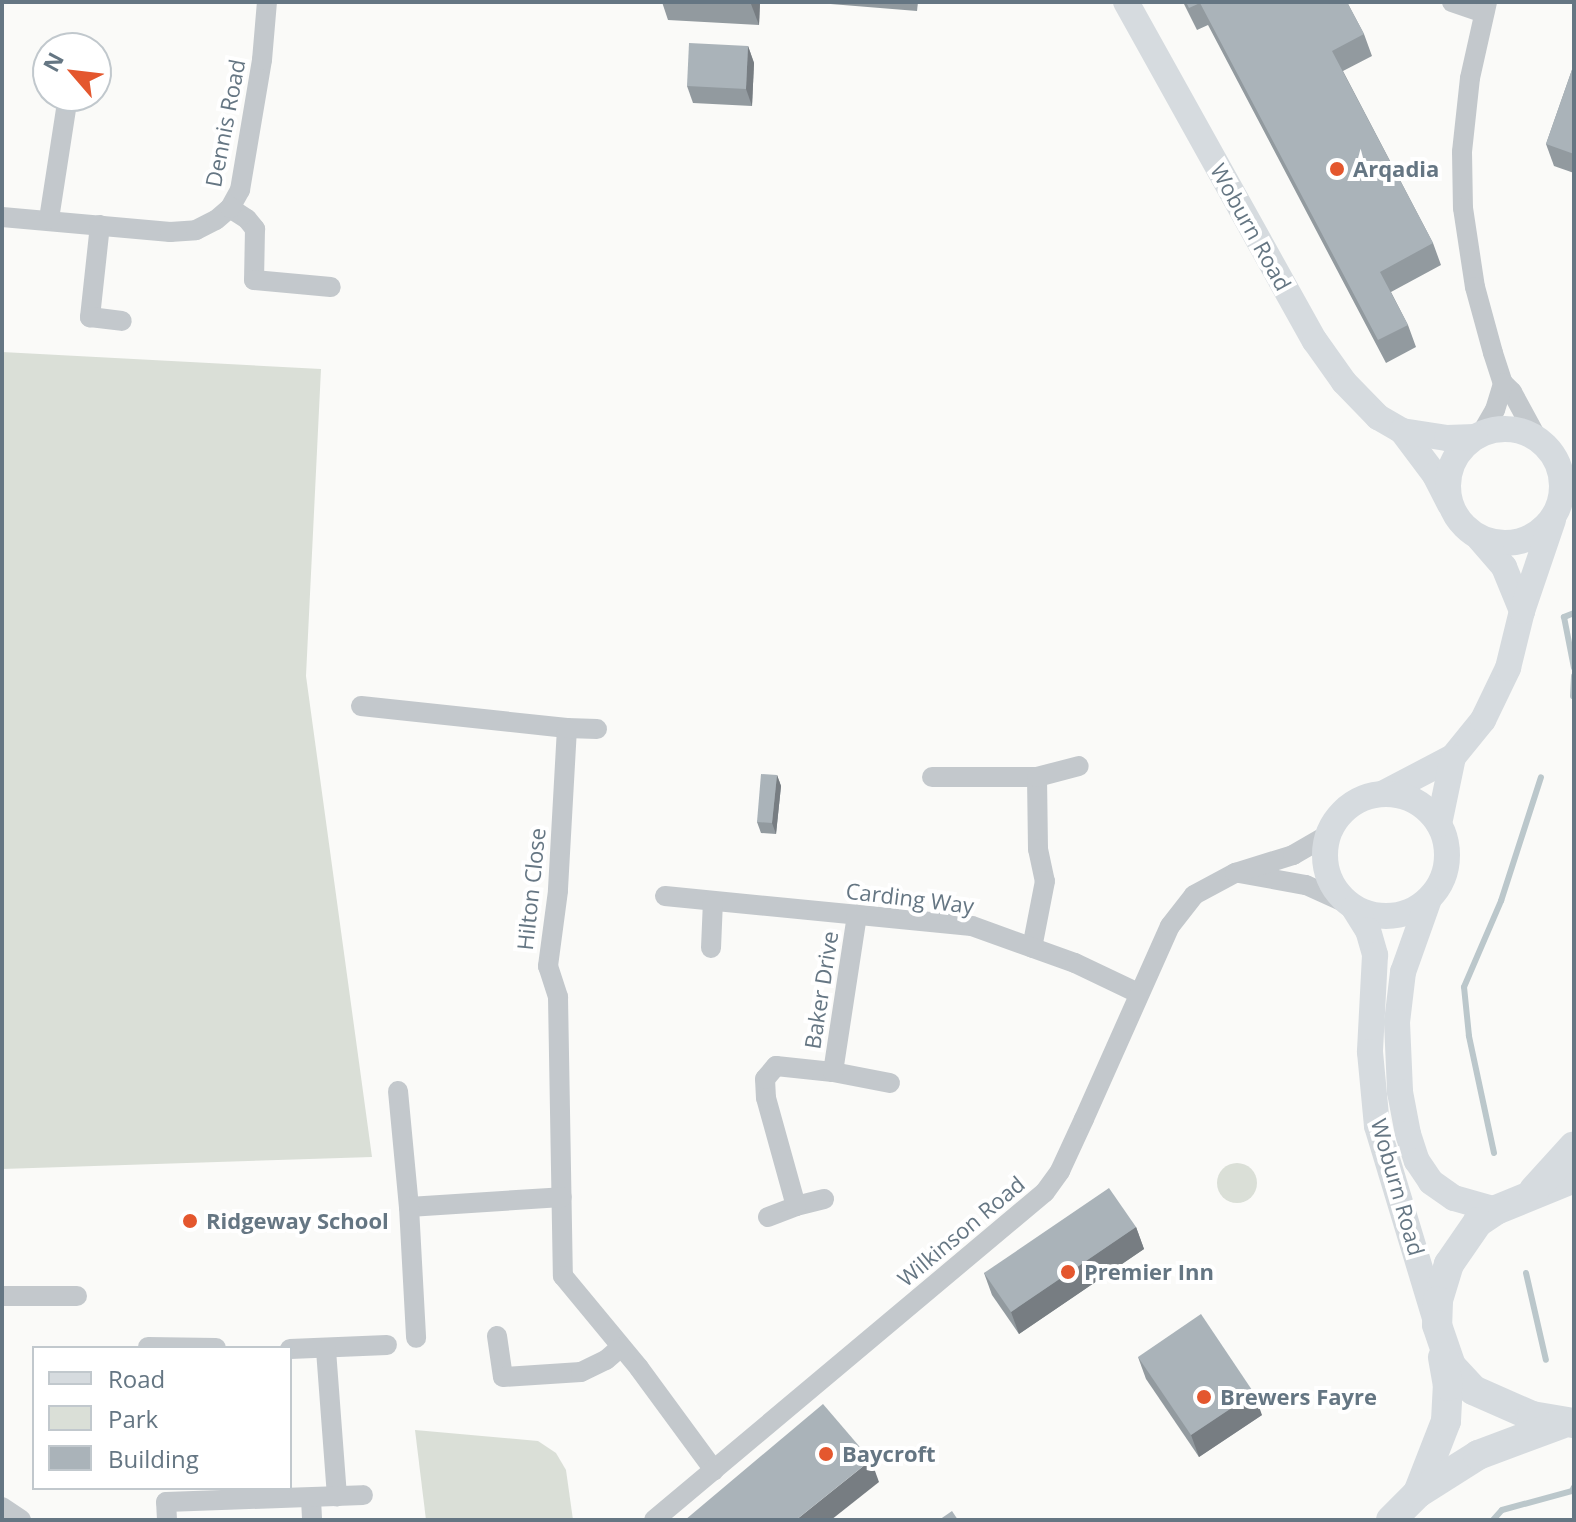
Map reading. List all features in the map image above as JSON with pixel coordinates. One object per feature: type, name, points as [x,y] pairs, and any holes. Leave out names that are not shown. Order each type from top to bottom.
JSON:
[{"type":"highway","points":[[1527,1196],[1574,1146]]},
{"type":"highway","points":[[1418,1493],[1446,1421],[1448,1386],[1438,1333],[1438,1301],[1449,1264],[1469,1233],[1496,1210],[1574,1178]]},
{"type":"highway","points":[[1438,1333],[1451,1366],[1473,1390],[1505,1407],[1571,1423]]},
{"type":"highway","points":[[1391,1520],[1418,1493],[1503,1443],[1571,1423]]},
{"type":"main road","name":"Woburn Road","points":[[1126,2],[1315,341],[1344,382],[1378,417],[1402,431],[1447,438],[1478,435]]},
{"type":"main road","points":[[1384,793],[1416,801],[1439,824],[1446,843],[1447,863],[1441,883],[1429,899],[1412,911],[1393,917],[1373,916],[1351,906],[1335,890],[1326,873],[1324,854],[1327,835],[1349,805],[1384,793],[1453,757],[1483,720],[1497,694],[1561,501],[1561,474],[1550,450],[1537,438],[1509,429],[1478,435],[1460,450],[1451,467],[1447,485],[1450,504],[1466,530],[1479,538],[1504,567],[1522,611]]},
{"type":"main road","name":"Woburn Road","points":[[1402,431],[1435,475],[1450,504]]},
{"type":"main road","points":[[1479,538],[1512,544],[1536,535],[1554,517]]},
{"type":"main road","points":[[1439,824],[1453,757]]},
{"type":"main road","name":"Woburn Road","points":[[1429,899],[1403,972],[1398,1008],[1397,1054],[1408,1134],[1417,1161],[1431,1182],[1454,1198],[1496,1210]]},
{"type":"main road","name":"Woburn Road","points":[[1351,906],[1368,930],[1375,955],[1370,1052],[1377,1126],[1438,1333]]},
{"type":"street","name":"Dennis Road","points":[[2,217],[170,232],[196,230],[230,208],[240,190],[262,60],[267,2]]},
{"type":"street","points":[[1452,2],[1485,8],[1470,78],[1462,152],[1463,208],[1475,287],[1503,383],[1512,392],[1537,438]]},
{"type":"street","points":[[49,219],[66,112]]},
{"type":"street","points":[[230,208],[255,229],[254,280],[331,287]]},
{"type":"street","points":[[100,225],[90,317],[122,321]]},
{"type":"street","points":[[1478,435],[1495,410],[1503,383]]},
{"type":"street","points":[[361,706],[597,729]]},
{"type":"street","name":"Hilton Close","points":[[567,728],[558,891],[548,966],[558,997],[563,1276],[714,1470]]},
{"type":"street","points":[[932,777],[1037,777],[1079,766]]},
{"type":"street","points":[[1032,948],[1045,881],[1038,849],[1037,777]]},
{"type":"street","name":"Wilkinson Road","points":[[654,1520],[1045,1192],[1084,1119],[1170,926],[1194,895],[1235,873],[1293,855],[1327,835]]},
{"type":"street","points":[[1235,873],[1306,885],[1351,906]]},
{"type":"street","name":"Carding Way","points":[[665,896],[972,926],[1075,963],[1138,993]]},
{"type":"street","points":[[711,948],[713,901]]},
{"type":"street","name":"Baker Drive","points":[[833,1072],[857,915]]},
{"type":"street","name":"Baker Drive","points":[[796,1206],[766,1098],[765,1079],[776,1066],[833,1072],[890,1083]]},
{"type":"street","points":[[398,1091],[409,1207],[416,1338]]},
{"type":"street","points":[[409,1207],[562,1197]]},
{"type":"street","points":[[768,1217],[824,1199]]},
{"type":"street","points":[[2,1296],[77,1296]]},
{"type":"street","points":[[497,1336],[503,1377],[581,1372],[606,1360],[621,1347]]},
{"type":"street","points":[[292,1349],[387,1345]]},
{"type":"street","points":[[326,1350],[337,1497]]},
{"type":"street","points":[[167,1520],[166,1502],[311,1510],[337,1497],[363,1495]]},
{"type":"street","points":[[2,1507],[21,1520]]},
{"type":"green space","points":[[2,352],[321,369],[306,676],[372,1157],[2,1169]]},
{"type":"green space","points":[[1237,1163],[1251,1169],[1257,1183],[1251,1197],[1237,1203],[1223,1197],[1217,1183],[1223,1169]]},
{"type":"green space","points":[[415,1430],[538,1441],[556,1453],[566,1470],[573,1520],[426,1520]]},
{"type":"building","name":"Arqadia","points":[[1186,2],[1347,2],[1364,34],[1332,51],[1433,243],[1380,272],[1408,325],[1378,340],[1200,3],[1189,8]]},
{"type":"building","points":[[689,43],[748,46],[746,89],[687,86]]},
{"type":"building","points":[[1574,64],[1574,154],[1546,144]]},
{"type":"building","points":[[761,774],[777,775],[772,823],[757,822]]},
{"type":"building","points":[[1109,1188],[1136,1227],[1011,1312],[984,1273]]},
{"type":"building","name":"Brewers Fayre","points":[[1201,1314],[1254,1393],[1191,1435],[1138,1357]]},
{"type":"building","points":[[823,1404],[871,1460],[796,1520],[685,1520]]},
{"type":"building","points":[[952,1511],[958,1520],[939,1520]]},
{"type":"waterway","points":[[1574,613],[1564,617],[1574,668]]},
{"type":"waterway","points":[[1573,696],[1574,676]]},
{"type":"waterway","points":[[1494,1153],[1469,1036],[1464,987],[1501,901],[1541,777]]},
{"type":"waterway","points":[[1526,1273],[1546,1360]]},
{"type":"waterway","points":[[1493,1520],[1502,1510],[1572,1491],[1574,1487]]},
{"type":"place","name":"Arqadia","points":[[1337,169]]},
{"type":"place","name":"Ridgeway School","points":[[190,1221]]},
{"type":"place","name":"Premier Inn","points":[[1068,1272]]},
{"type":"place","name":"Brewers Fayre","points":[[1204,1397]]},
{"type":"place","name":"Baycroft","points":[[826,1454]]}]
